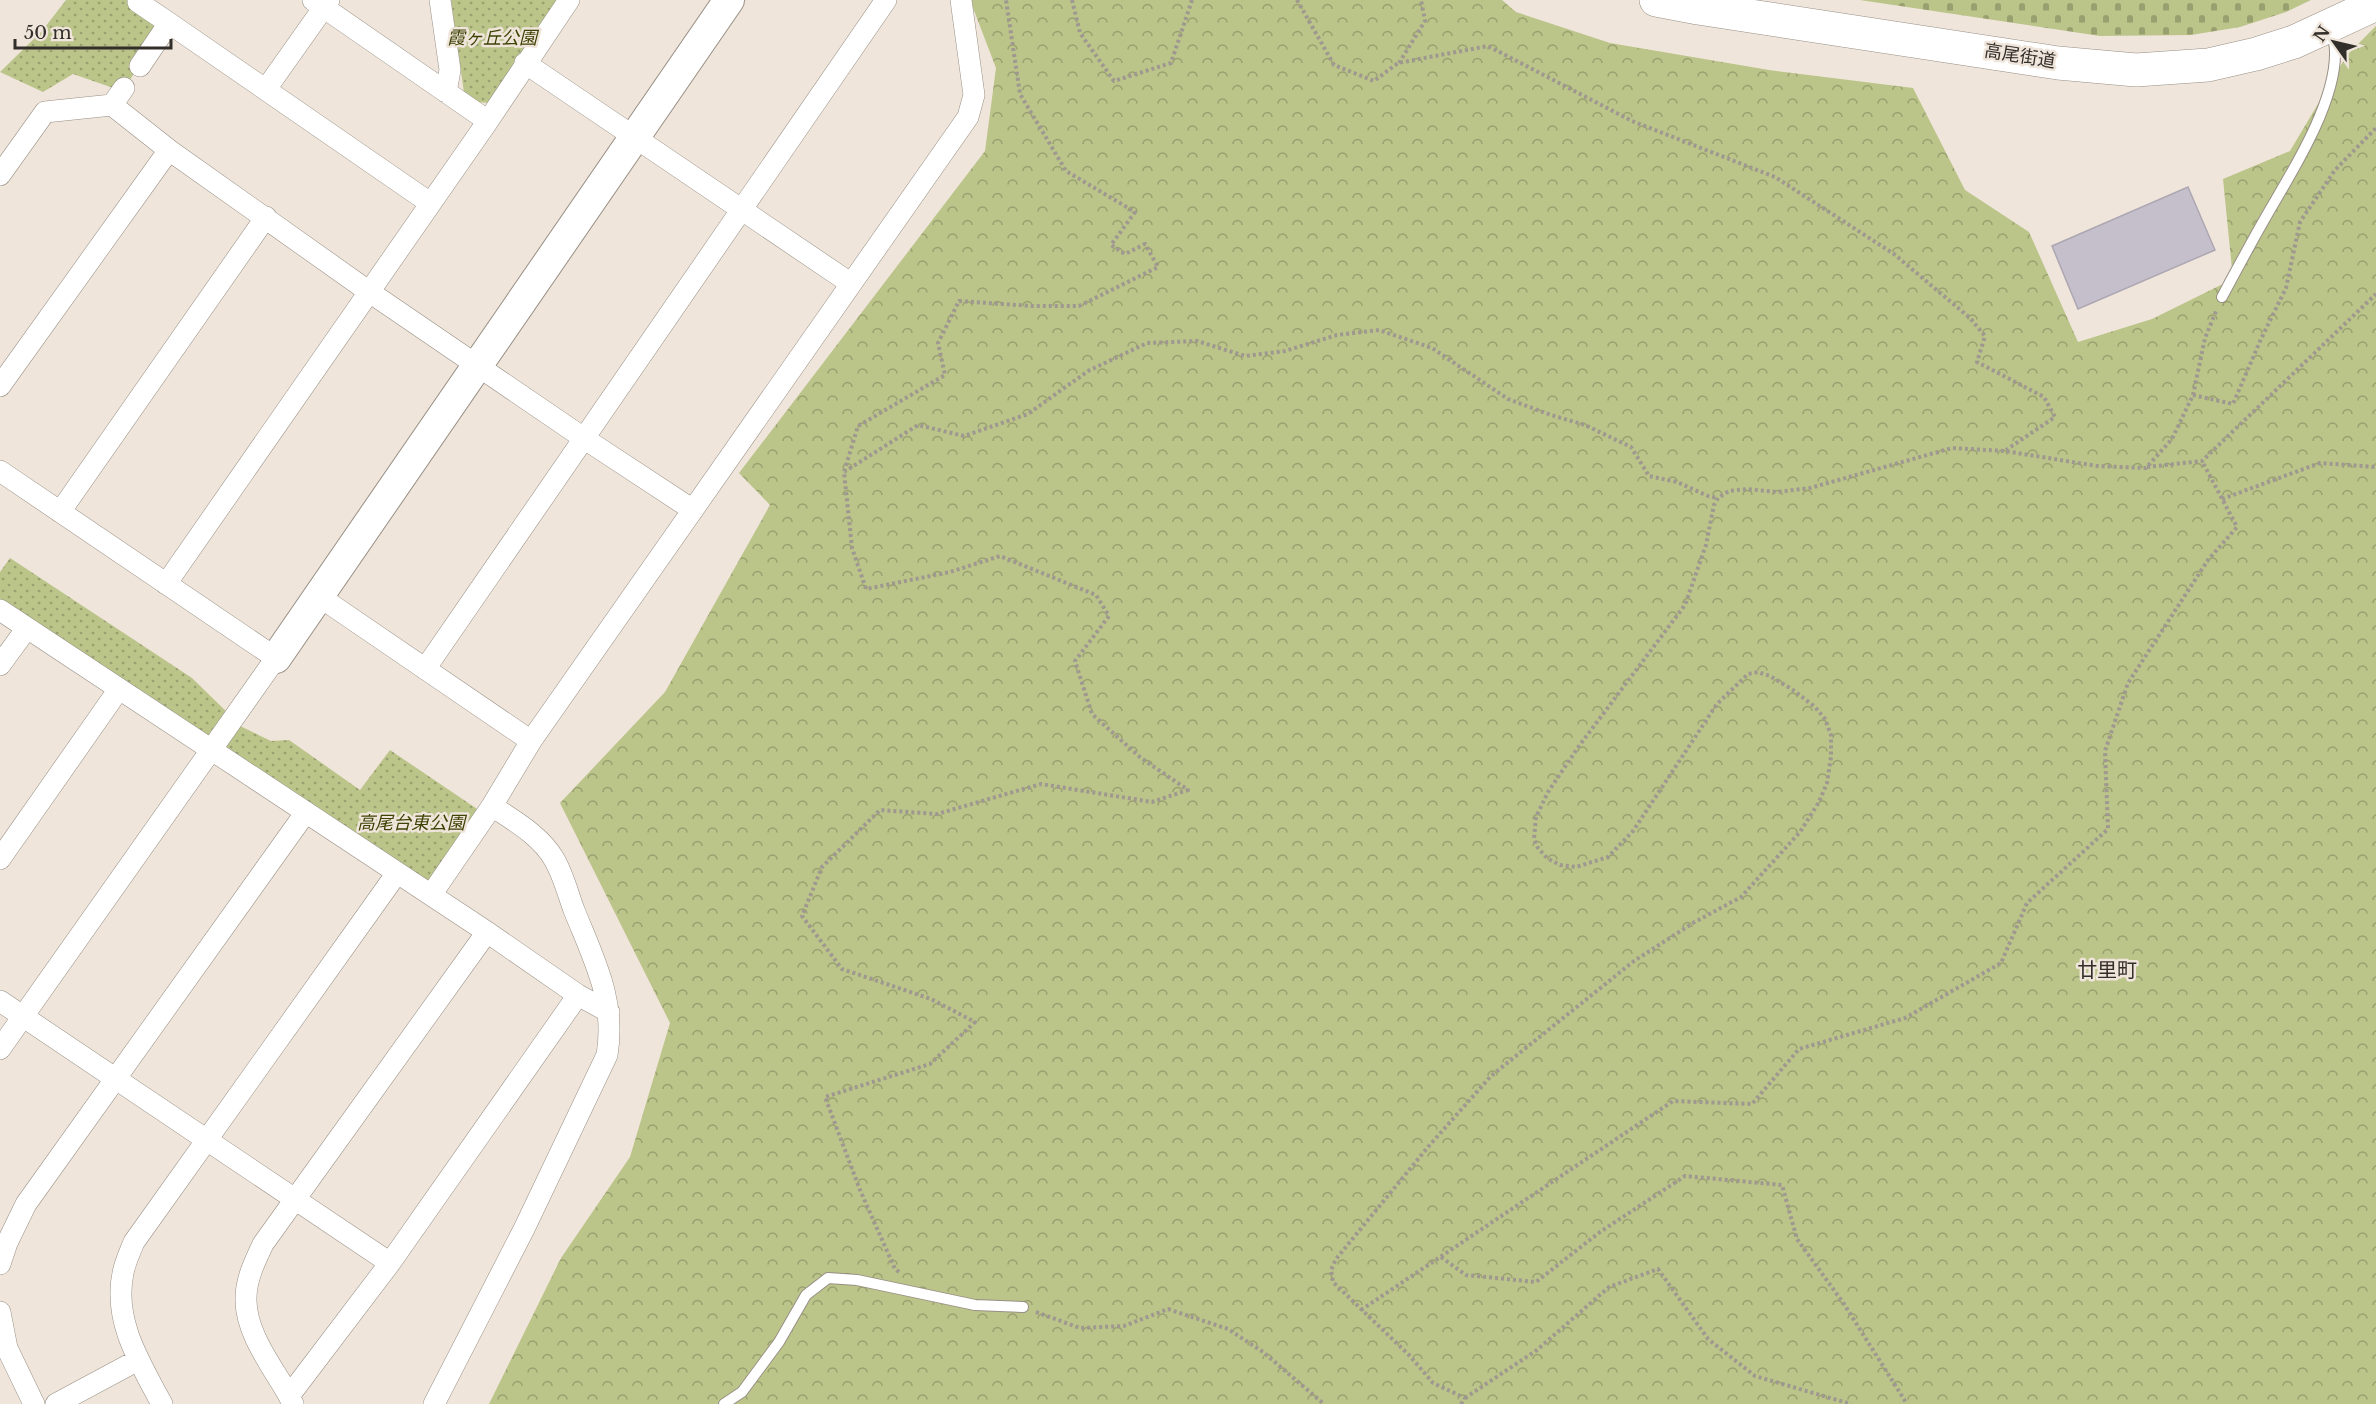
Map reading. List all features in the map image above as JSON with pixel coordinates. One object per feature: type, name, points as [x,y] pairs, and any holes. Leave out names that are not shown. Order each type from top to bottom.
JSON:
[{"type":"main road","name":"高尾街道","points":[[1656,0],[2058,63],[2136,70],[2230,61],[2294,42],[2376,4]]},
{"type":"street","points":[[139,0],[138,2],[430,203]]},
{"type":"street","points":[[440,0],[450,70],[446,92]]},
{"type":"street","points":[[166,584],[488,121],[569,0]]},
{"type":"street","points":[[0,1049],[320,597],[633,136],[729,0]]},
{"type":"street","points":[[425,669],[886,0]]},
{"type":"street","points":[[431,895],[492,806],[531,741],[968,117],[974,95],[961,0]]},
{"type":"street","points":[[266,89],[322,2],[488,121]]},
{"type":"street","points":[[140,66],[169,23]]},
{"type":"street","points":[[525,63],[850,283]]},
{"type":"street","points":[[0,175],[45,112],[118,97],[169,150],[476,366],[693,510]]},
{"type":"street","points":[[0,386],[169,150]]},
{"type":"street","points":[[60,512],[266,217]]},
{"type":"street","points":[[0,471],[276,658]]},
{"type":"street","points":[[320,597],[531,741]]},
{"type":"street","points":[[0,610],[487,932],[578,995],[609,1012]]},
{"type":"street","points":[[0,665],[27,628]]},
{"type":"street","points":[[0,859],[119,689]]},
{"type":"street","points":[[434,1404],[524,1229],[607,1055],[611,1032],[601,977],[554,859],[534,835],[492,806]]},
{"type":"street","points":[[0,1264],[26,1203],[306,813]]},
{"type":"street","points":[[162,1404],[138,1360],[124,1326],[120,1296],[123,1271],[134,1242],[398,873]]},
{"type":"street","points":[[487,932],[263,1244],[252,1269],[246,1297],[248,1316],[255,1335],[291,1400],[578,995]]},
{"type":"street","points":[[0,1001],[390,1263]]},
{"type":"street","points":[[0,1312],[7,1348],[34,1404]]},
{"type":"street","points":[[57,1404],[138,1360]]},
{"type":"lane","points":[[2222,297],[2298,165],[2319,117],[2332,78],[2336,51],[2330,26]]},
{"type":"lane","points":[[724,1404],[742,1392],[779,1342],[806,1295],[828,1278],[857,1280],[975,1305],[1023,1307]]},
{"type":"path","points":[[921,1294],[896,1269],[860,1190],[825,1097],[930,1064],[975,1022],[931,999],[842,969],[802,916],[822,867],[880,810],[938,814],[1041,784],[1152,802],[1188,790],[1140,758],[1092,714],[1075,661],[1109,616],[1096,595],[1000,556],[950,572],[866,589],[852,548],[844,472],[858,426],[945,375],[938,343],[959,301],[1032,306],[1079,306],[1158,267],[1145,244],[1125,254],[1111,245],[1135,212],[1066,171],[1020,94],[1006,0]]},
{"type":"path","points":[[1072,0],[1080,33],[1114,81],[1171,63],[1192,0]]},
{"type":"path","points":[[1297,0],[1334,65],[1374,81],[1398,63],[1425,21],[1421,0]]},
{"type":"path","points":[[1398,63],[1488,46],[1632,121],[1775,177],[1894,254],[1970,318],[1985,336],[1977,362],[2044,397],[2055,417],[2005,450]]},
{"type":"path","points":[[2193,395],[2233,404],[2286,288],[2300,222],[2335,170],[2376,128]]},
{"type":"path","points":[[1465,1398],[1433,1383],[1410,1356],[1333,1282],[1331,1270],[1336,1259],[1420,1156],[1491,1076],[1634,961],[1693,923],[1741,897],[1800,832],[1819,802],[1827,783],[1831,757],[1831,735],[1826,719],[1793,690],[1770,676],[1758,672],[1748,674],[1717,704],[1632,831],[1608,857],[1576,867],[1560,865],[1547,858],[1534,839],[1536,817],[1548,792],[1685,604],[1706,545],[1714,505],[1719,498],[1729,491],[1747,489],[1778,492],[1810,488],[1952,448],[2005,450],[2097,466],[2146,468],[2202,461],[2376,294]]},
{"type":"path","points":[[2146,468],[2172,439],[2193,395],[2205,338],[2222,297]]},
{"type":"path","points":[[844,472],[918,425],[964,436],[1028,414],[1088,371],[1147,343],[1197,341],[1245,356],[1285,351],[1336,335],[1379,330],[1432,348],[1508,399],[1585,425],[1631,447],[1649,476],[1677,482],[1708,496],[1719,498]]},
{"type":"path","points":[[1361,1311],[1673,1101],[1752,1104],[1799,1049],[1905,1017],[2001,963],[2027,903],[2108,830],[2105,751],[2128,683],[2208,560],[2236,526],[2202,461]]},
{"type":"path","points":[[2222,499],[2320,463],[2376,467]]},
{"type":"path","points":[[1441,1257],[1466,1275],[1536,1282],[1600,1232],[1685,1176],[1782,1185],[1797,1239],[1844,1304],[1906,1404]]},
{"type":"path","points":[[1461,1404],[1465,1398],[1537,1350],[1609,1287],[1658,1269],[1708,1339],[1755,1376],[1851,1404]]},
{"type":"path","points":[[1023,1307],[1080,1328],[1124,1326],[1168,1309],[1178,1312],[1228,1329],[1263,1352],[1324,1404]]},
{"type":"green space","points":[[66,0],[139,0],[169,23],[122,91],[73,74],[43,92],[0,72],[42,31]]},
{"type":"green space","name":"霞ヶ丘公園","points":[[451,0],[561,0],[491,103],[476,102],[464,93]]},
{"type":"green space","points":[[970,0],[1502,0],[1516,12],[1610,43],[1769,70],[1913,88],[1965,190],[2029,232],[2078,342],[2152,319],[2233,279],[2223,179],[2290,151],[2347,55],[2376,26],[2376,1404],[489,1404],[561,1258],[630,1157],[670,1023],[560,803],[665,692],[770,505],[739,473],[985,151],[996,68]]},
{"type":"green space","points":[[1860,0],[2311,0],[2286,12],[2240,27],[2191,35],[2100,36]]},
{"type":"green space","name":"高尾台東公園","points":[[10,558],[192,678],[233,718],[232,722],[271,741],[289,740],[360,790],[390,750],[486,815],[431,895],[0,610],[0,572]]},
{"type":"building","points":[[2188,187],[2215,250],[2078,309],[2052,246]]},
{"type":"district","name":"廿里町","points":[[2107,970]]}]
